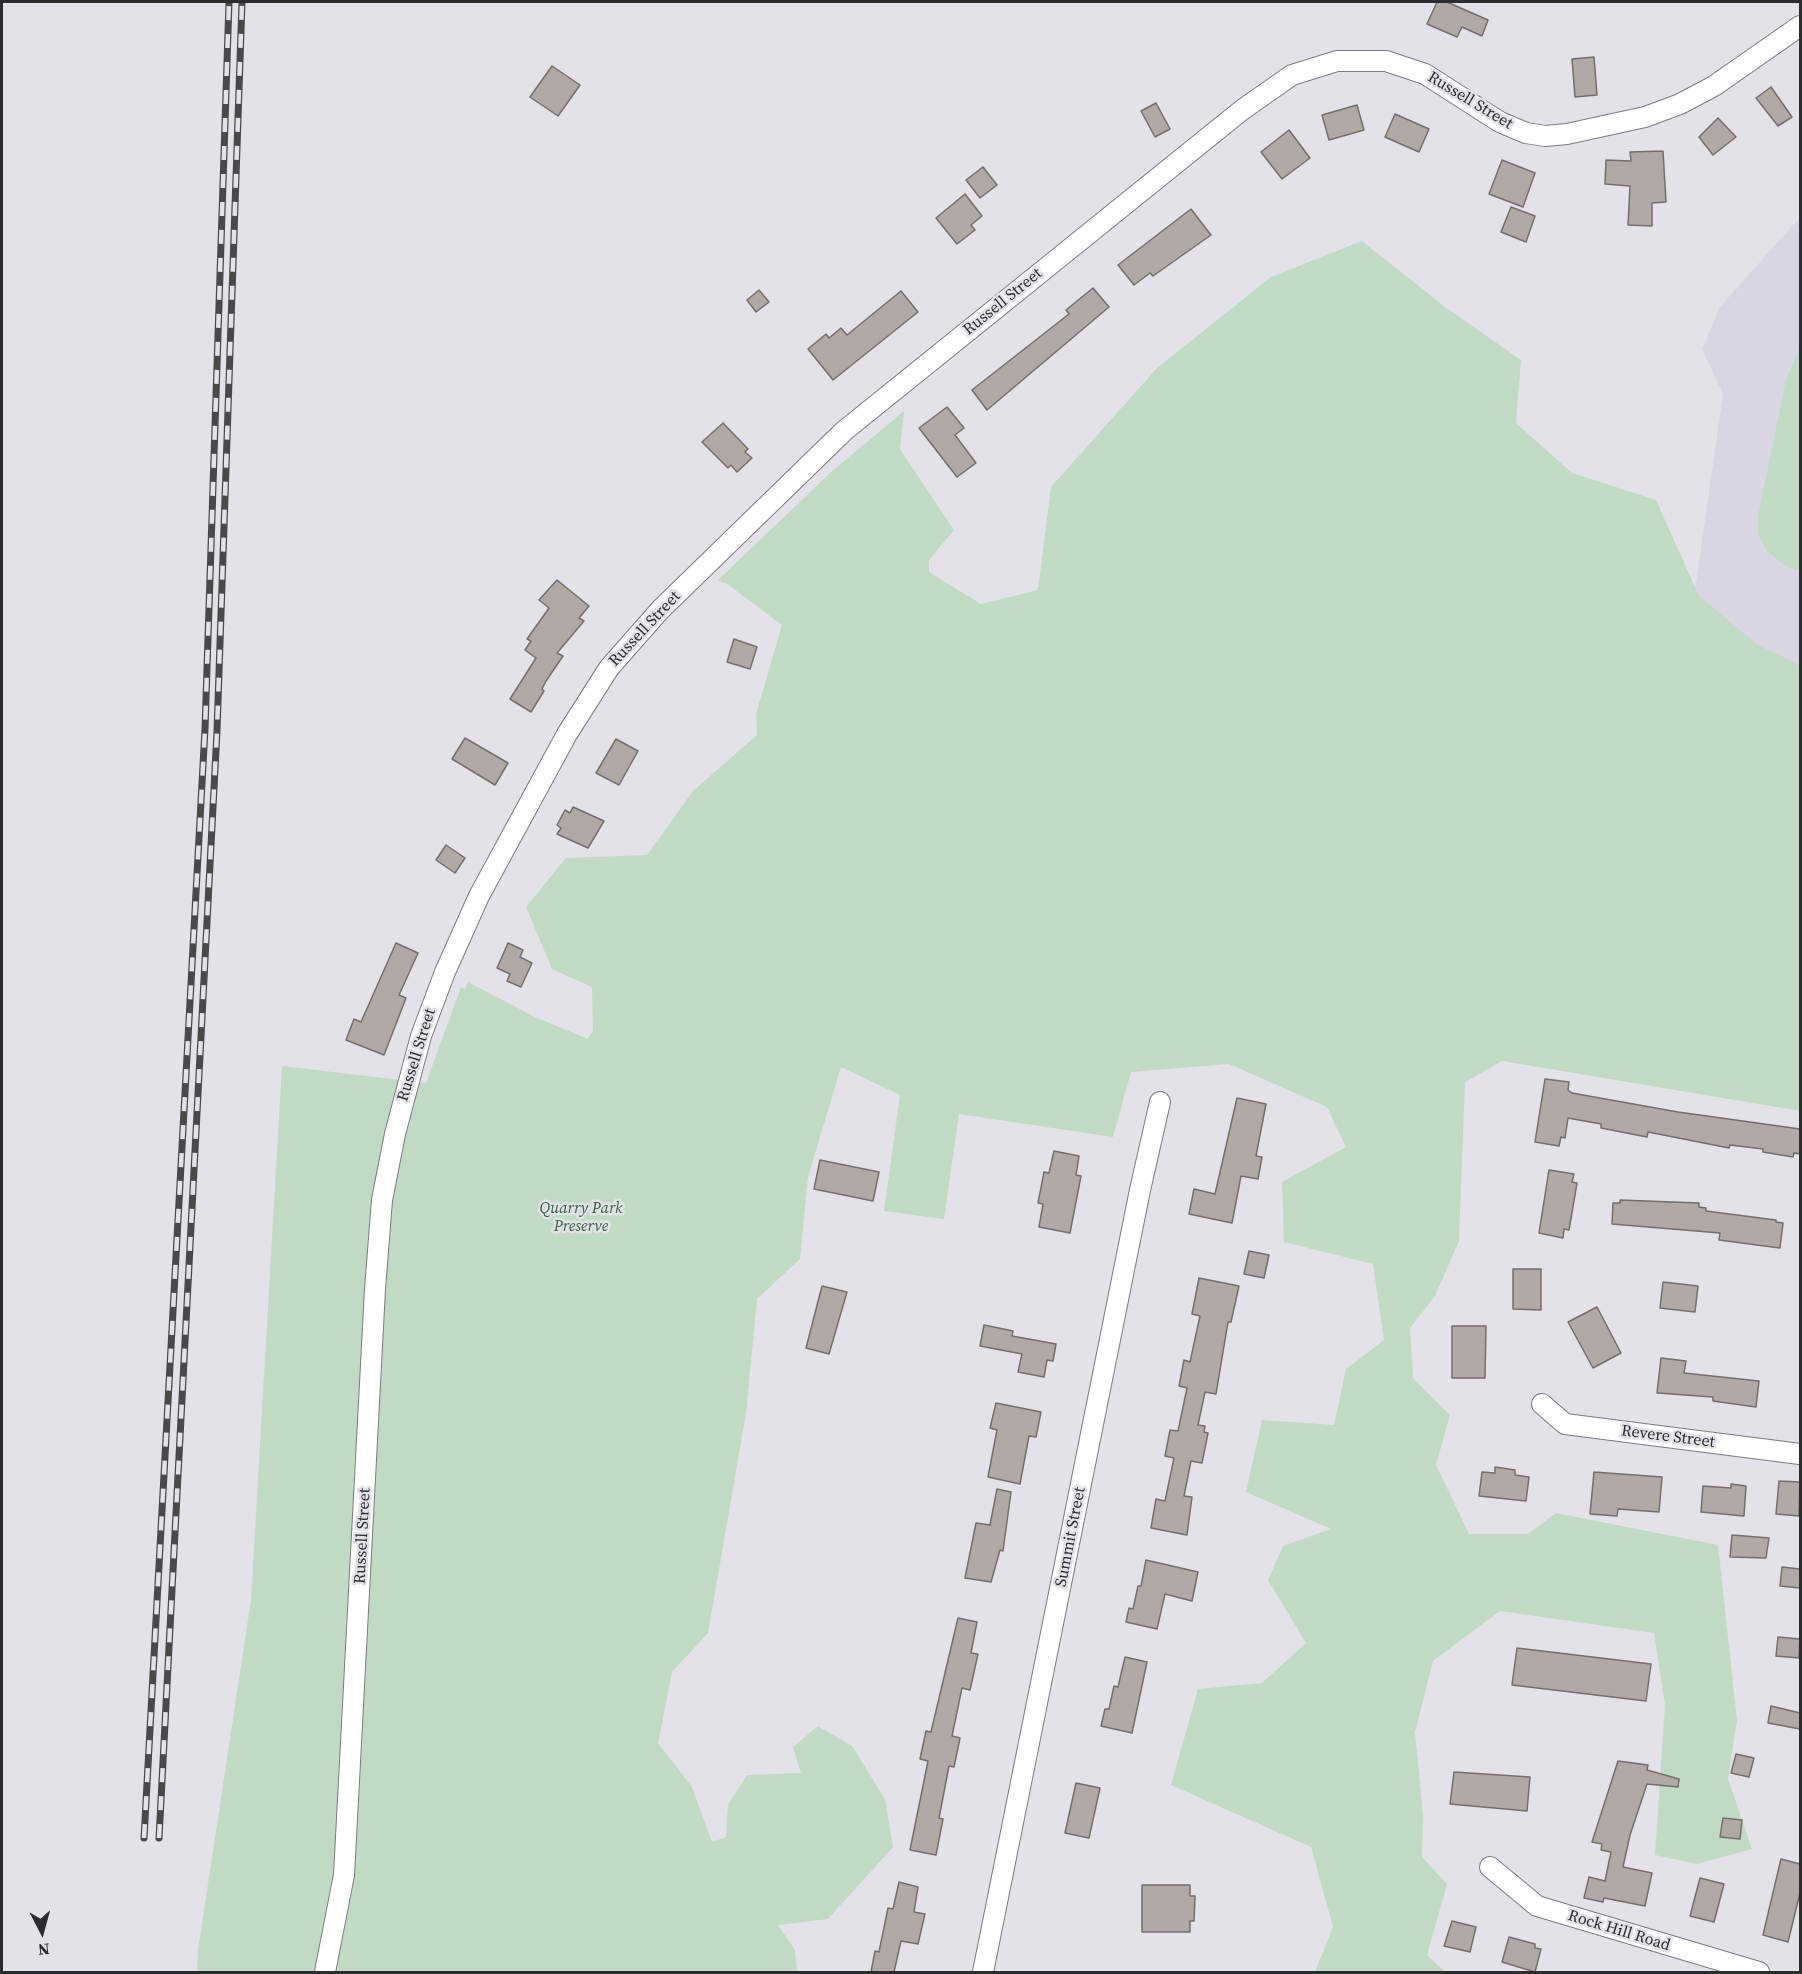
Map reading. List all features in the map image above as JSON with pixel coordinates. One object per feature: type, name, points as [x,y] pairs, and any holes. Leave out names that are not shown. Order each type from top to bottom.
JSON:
[{"type":"street","name":"Russell Street","points":[[326,1972],[344,1875],[375,1277],[382,1200],[395,1134],[422,1036],[450,961],[479,897],[562,744],[609,668],[660,610],[844,431],[1242,110],[1292,75],[1337,61],[1364,59],[1386,62],[1425,74],[1500,122],[1526,134],[1545,136],[1567,134],[1645,117],[1680,104],[1714,86],[1800,26]]},
{"type":"street","name":"Summit Street","points":[[983,1972],[1140,1190],[1160,1102]]},
{"type":"street","name":"Revere Street","points":[[1542,1404],[1565,1424],[1800,1454]]},
{"type":"street","name":"Rock Hill Road","points":[[1490,1867],[1537,1906],[1759,1972]]},
{"type":"shaded area","points":[[1800,217],[1800,1095],[1690,625],[1723,394],[1702,349],[1720,307]]},
{"type":"green space","name":"Quarry Park Preserve","points":[[1362,241],[1445,307],[1521,360],[1516,423],[1572,473],[1656,500],[1699,596],[1758,645],[1800,665],[1800,1111],[1502,1061],[1465,1082],[1459,1241],[1435,1296],[1410,1328],[1413,1378],[1450,1415],[1436,1465],[1469,1534],[1528,1534],[1556,1513],[1718,1545],[1737,1720],[1728,1779],[1752,1849],[1697,1864],[1655,1855],[1665,1705],[1654,1633],[1500,1611],[1433,1661],[1415,1732],[1423,1815],[1422,1857],[1447,1884],[1427,1955],[1445,1972],[1315,1972],[1333,1927],[1311,1847],[1171,1785],[1198,1689],[1262,1683],[1306,1643],[1268,1580],[1283,1546],[1331,1529],[1246,1492],[1262,1420],[1334,1425],[1346,1369],[1384,1340],[1373,1264],[1284,1242],[1282,1182],[1346,1147],[1327,1107],[1229,1064],[1131,1072],[1113,1137],[959,1114],[944,1219],[884,1211],[900,1095],[841,1067],[808,1177],[800,1259],[757,1299],[746,1413],[708,1633],[672,1672],[658,1743],[692,1787],[712,1842],[726,1837],[728,1805],[747,1775],[801,1773],[793,1747],[818,1726],[852,1746],[885,1799],[893,1847],[828,1919],[778,1925],[795,1950],[797,1972],[197,1972],[198,1950],[251,1600],[282,1066],[426,1083],[461,987],[465,989],[468,982],[535,1017],[588,1039],[593,1031],[592,987],[552,969],[526,907],[566,858],[647,855],[693,791],[757,735],[756,714],[782,625],[726,583],[717,581],[831,472],[904,411],[900,449],[954,530],[929,560],[929,572],[981,604],[1038,590],[1051,487],[1157,368],[1271,277]]},
{"type":"green space","points":[[1800,347],[1800,571],[1787,567],[1767,551],[1758,534],[1758,516],[1786,380]]},
{"type":"building","points":[[1437,2],[1447,2],[1488,20],[1482,36],[1462,27],[1457,37],[1427,24]]},
{"type":"building","points":[[1594,57],[1597,95],[1575,97],[1572,59]]},
{"type":"building","points":[[552,66],[580,85],[558,116],[530,97]]},
{"type":"building","points":[[1771,87],[1792,117],[1778,126],[1756,98]]},
{"type":"building","points":[[1156,103],[1170,129],[1155,137],[1141,111]]},
{"type":"building","points":[[1357,105],[1364,130],[1329,140],[1322,115]]},
{"type":"building","points":[[1395,114],[1429,129],[1419,152],[1385,137]]},
{"type":"building","points":[[1718,118],[1736,137],[1713,155],[1699,137]]},
{"type":"building","points":[[1289,130],[1310,158],[1282,179],[1261,152]]},
{"type":"building","points":[[1663,151],[1666,202],[1652,203],[1652,226],[1628,225],[1630,186],[1605,184],[1606,160],[1631,161],[1630,152]]},
{"type":"building","points":[[1502,160],[1535,173],[1523,207],[1489,194]]},
{"type":"building","points":[[983,167],[997,185],[980,198],[966,180]]},
{"type":"building","points":[[965,194],[982,216],[971,225],[975,230],[957,244],[936,218]]},
{"type":"building","points":[[1511,207],[1535,216],[1526,242],[1501,232]]},
{"type":"building","points":[[1191,209],[1211,235],[1153,276],[1150,273],[1134,285],[1118,265]]},
{"type":"building","points":[[1093,288],[1109,307],[987,410],[972,390],[1069,314],[1066,310]]},
{"type":"building","points":[[759,290],[769,302],[756,312],[747,300]]},
{"type":"building","points":[[901,291],[918,312],[833,380],[808,349],[826,334],[829,338],[841,328],[847,335]]},
{"type":"building","points":[[947,407],[964,428],[955,435],[976,463],[957,477],[919,428]]},
{"type":"building","points":[[723,423],[748,449],[745,452],[752,458],[737,472],[731,465],[728,468],[702,442]]},
{"type":"building","points":[[557,580],[589,606],[579,618],[584,621],[557,653],[563,656],[546,681],[542,689],[544,691],[531,712],[510,699],[536,658],[525,650],[531,641],[527,639],[549,608],[539,600]]},
{"type":"building","points":[[734,639],[757,647],[750,669],[727,662]]},
{"type":"building","points":[[465,738],[508,763],[495,785],[452,759]]},
{"type":"building","points":[[616,739],[638,751],[619,785],[596,773]]},
{"type":"building","points":[[573,807],[604,821],[588,848],[557,834],[561,828],[557,825],[565,810],[570,813]]},
{"type":"building","points":[[446,845],[465,858],[455,873],[436,860]]},
{"type":"building","points":[[396,943],[418,953],[399,995],[406,998],[384,1055],[346,1040],[354,1019],[361,1022]]},
{"type":"building","points":[[508,943],[523,950],[520,957],[532,963],[521,987],[507,981],[510,974],[497,968]]},
{"type":"building","points":[[1545,1079],[1569,1082],[1568,1090],[1572,1093],[1678,1112],[1800,1129],[1800,1154],[1794,1153],[1793,1157],[1763,1152],[1763,1149],[1730,1145],[1729,1148],[1648,1132],[1647,1137],[1601,1128],[1601,1124],[1568,1118],[1565,1138],[1561,1137],[1559,1146],[1535,1142]]},
{"type":"building","points":[[1237,1098],[1266,1104],[1256,1156],[1262,1157],[1258,1179],[1241,1176],[1232,1223],[1189,1214],[1194,1189],[1215,1194]]},
{"type":"building","points":[[1054,1151],[1079,1156],[1076,1175],[1081,1176],[1070,1233],[1039,1227],[1043,1204],[1038,1203],[1044,1172],[1049,1173]]},
{"type":"building","points":[[820,1160],[879,1172],[873,1201],[814,1189]]},
{"type":"building","points":[[1549,1170],[1574,1174],[1572,1182],[1577,1183],[1569,1230],[1564,1229],[1563,1238],[1539,1233]]},
{"type":"building","points":[[1620,1200],[1699,1203],[1699,1207],[1706,1208],[1706,1211],[1776,1220],[1776,1222],[1783,1223],[1780,1248],[1719,1240],[1720,1233],[1612,1224],[1613,1203],[1620,1203]]},
{"type":"building","points":[[1249,1251],[1269,1255],[1264,1278],[1244,1274]]},
{"type":"building","points":[[1513,1269],[1541,1269],[1541,1310],[1513,1309]]},
{"type":"building","points":[[1199,1278],[1239,1286],[1231,1322],[1228,1322],[1216,1394],[1205,1392],[1198,1425],[1205,1426],[1204,1432],[1208,1433],[1202,1463],[1191,1461],[1184,1496],[1192,1497],[1187,1535],[1151,1528],[1156,1499],[1165,1501],[1174,1458],[1165,1456],[1170,1430],[1178,1431],[1187,1388],[1179,1386],[1184,1360],[1190,1362],[1200,1316],[1192,1314]]},
{"type":"building","points":[[1663,1282],[1698,1286],[1695,1312],[1660,1308]]},
{"type":"building","points":[[822,1286],[847,1292],[829,1354],[806,1348]]},
{"type":"building","points":[[1597,1307],[1621,1353],[1593,1368],[1568,1322]]},
{"type":"building","points":[[984,1325],[1013,1331],[1012,1336],[1056,1344],[1053,1361],[1047,1360],[1044,1377],[1018,1372],[1022,1354],[980,1346]]},
{"type":"building","points":[[1452,1326],[1486,1326],[1485,1378],[1452,1378]]},
{"type":"building","points":[[1661,1358],[1686,1361],[1684,1373],[1759,1381],[1756,1407],[1713,1401],[1713,1397],[1657,1393]]},
{"type":"building","points":[[996,1403],[1041,1412],[1036,1437],[1029,1436],[1020,1484],[988,1477],[997,1430],[990,1428]]},
{"type":"building","points":[[1495,1467],[1515,1470],[1515,1475],[1529,1477],[1526,1501],[1479,1496],[1482,1472],[1495,1473]]},
{"type":"building","points":[[1594,1472],[1662,1477],[1659,1512],[1618,1509],[1617,1516],[1590,1514]]},
{"type":"building","points":[[1779,1481],[1800,1482],[1799,1516],[1776,1514]]},
{"type":"building","points":[[1731,1484],[1746,1486],[1744,1516],[1701,1512],[1703,1486],[1731,1488]]},
{"type":"building","points":[[997,1489],[1011,1492],[1003,1551],[1000,1550],[991,1582],[965,1578],[976,1523],[990,1525]]},
{"type":"building","points":[[1732,1535],[1769,1538],[1766,1558],[1730,1557]]},
{"type":"building","points":[[1146,1560],[1198,1572],[1192,1601],[1165,1594],[1157,1629],[1126,1622],[1129,1608],[1133,1609],[1138,1586],[1141,1586]]},
{"type":"building","points":[[1782,1567],[1800,1569],[1800,1588],[1780,1586]]},
{"type":"building","points":[[958,1618],[977,1622],[971,1653],[978,1654],[970,1690],[962,1688],[952,1736],[960,1738],[954,1767],[949,1766],[939,1818],[943,1819],[936,1855],[910,1850],[928,1761],[920,1759],[926,1731],[931,1732]]},
{"type":"building","points":[[1778,1637],[1800,1639],[1799,1658],[1776,1656]]},
{"type":"building","points":[[1517,1648],[1651,1664],[1646,1701],[1512,1685]]},
{"type":"building","points":[[1125,1657],[1147,1662],[1132,1733],[1101,1726],[1105,1709],[1109,1709],[1114,1686],[1118,1687]]},
{"type":"building","points":[[1771,1706],[1800,1713],[1800,1729],[1768,1723]]},
{"type":"building","points":[[1736,1754],[1754,1758],[1749,1777],[1731,1773]]},
{"type":"building","points":[[1618,1761],[1648,1765],[1647,1770],[1679,1779],[1678,1787],[1647,1784],[1630,1835],[1623,1867],[1652,1873],[1645,1906],[1604,1898],[1603,1902],[1584,1898],[1589,1877],[1605,1881],[1611,1852],[1601,1850],[1602,1844],[1592,1842]]},
{"type":"building","points":[[1454,1772],[1530,1777],[1527,1811],[1450,1804]]},
{"type":"building","points":[[1076,1783],[1100,1788],[1089,1838],[1065,1833]]},
{"type":"building","points":[[1723,1818],[1742,1820],[1740,1839],[1720,1837]]},
{"type":"building","points":[[1781,1859],[1800,1864],[1800,1893],[1788,1942],[1763,1935]]},
{"type":"building","points":[[1700,1878],[1724,1884],[1714,1922],[1690,1916]]},
{"type":"building","points":[[899,1882],[918,1887],[914,1912],[925,1914],[918,1944],[901,1941],[894,1972],[871,1972],[875,1951],[879,1952],[888,1908],[893,1909]]},
{"type":"building","points":[[1142,1885],[1190,1885],[1190,1896],[1195,1896],[1194,1921],[1190,1921],[1190,1932],[1142,1932]]},
{"type":"building","points":[[1452,1921],[1476,1927],[1470,1952],[1444,1946]]},
{"type":"building","points":[[1509,1937],[1535,1944],[1535,1948],[1541,1949],[1535,1972],[1502,1962]]},
{"type":"railway","points":[[144,1838],[205,729],[229,2]]},
{"type":"railway","points":[[159,1838],[217,731],[242,2]]}]
